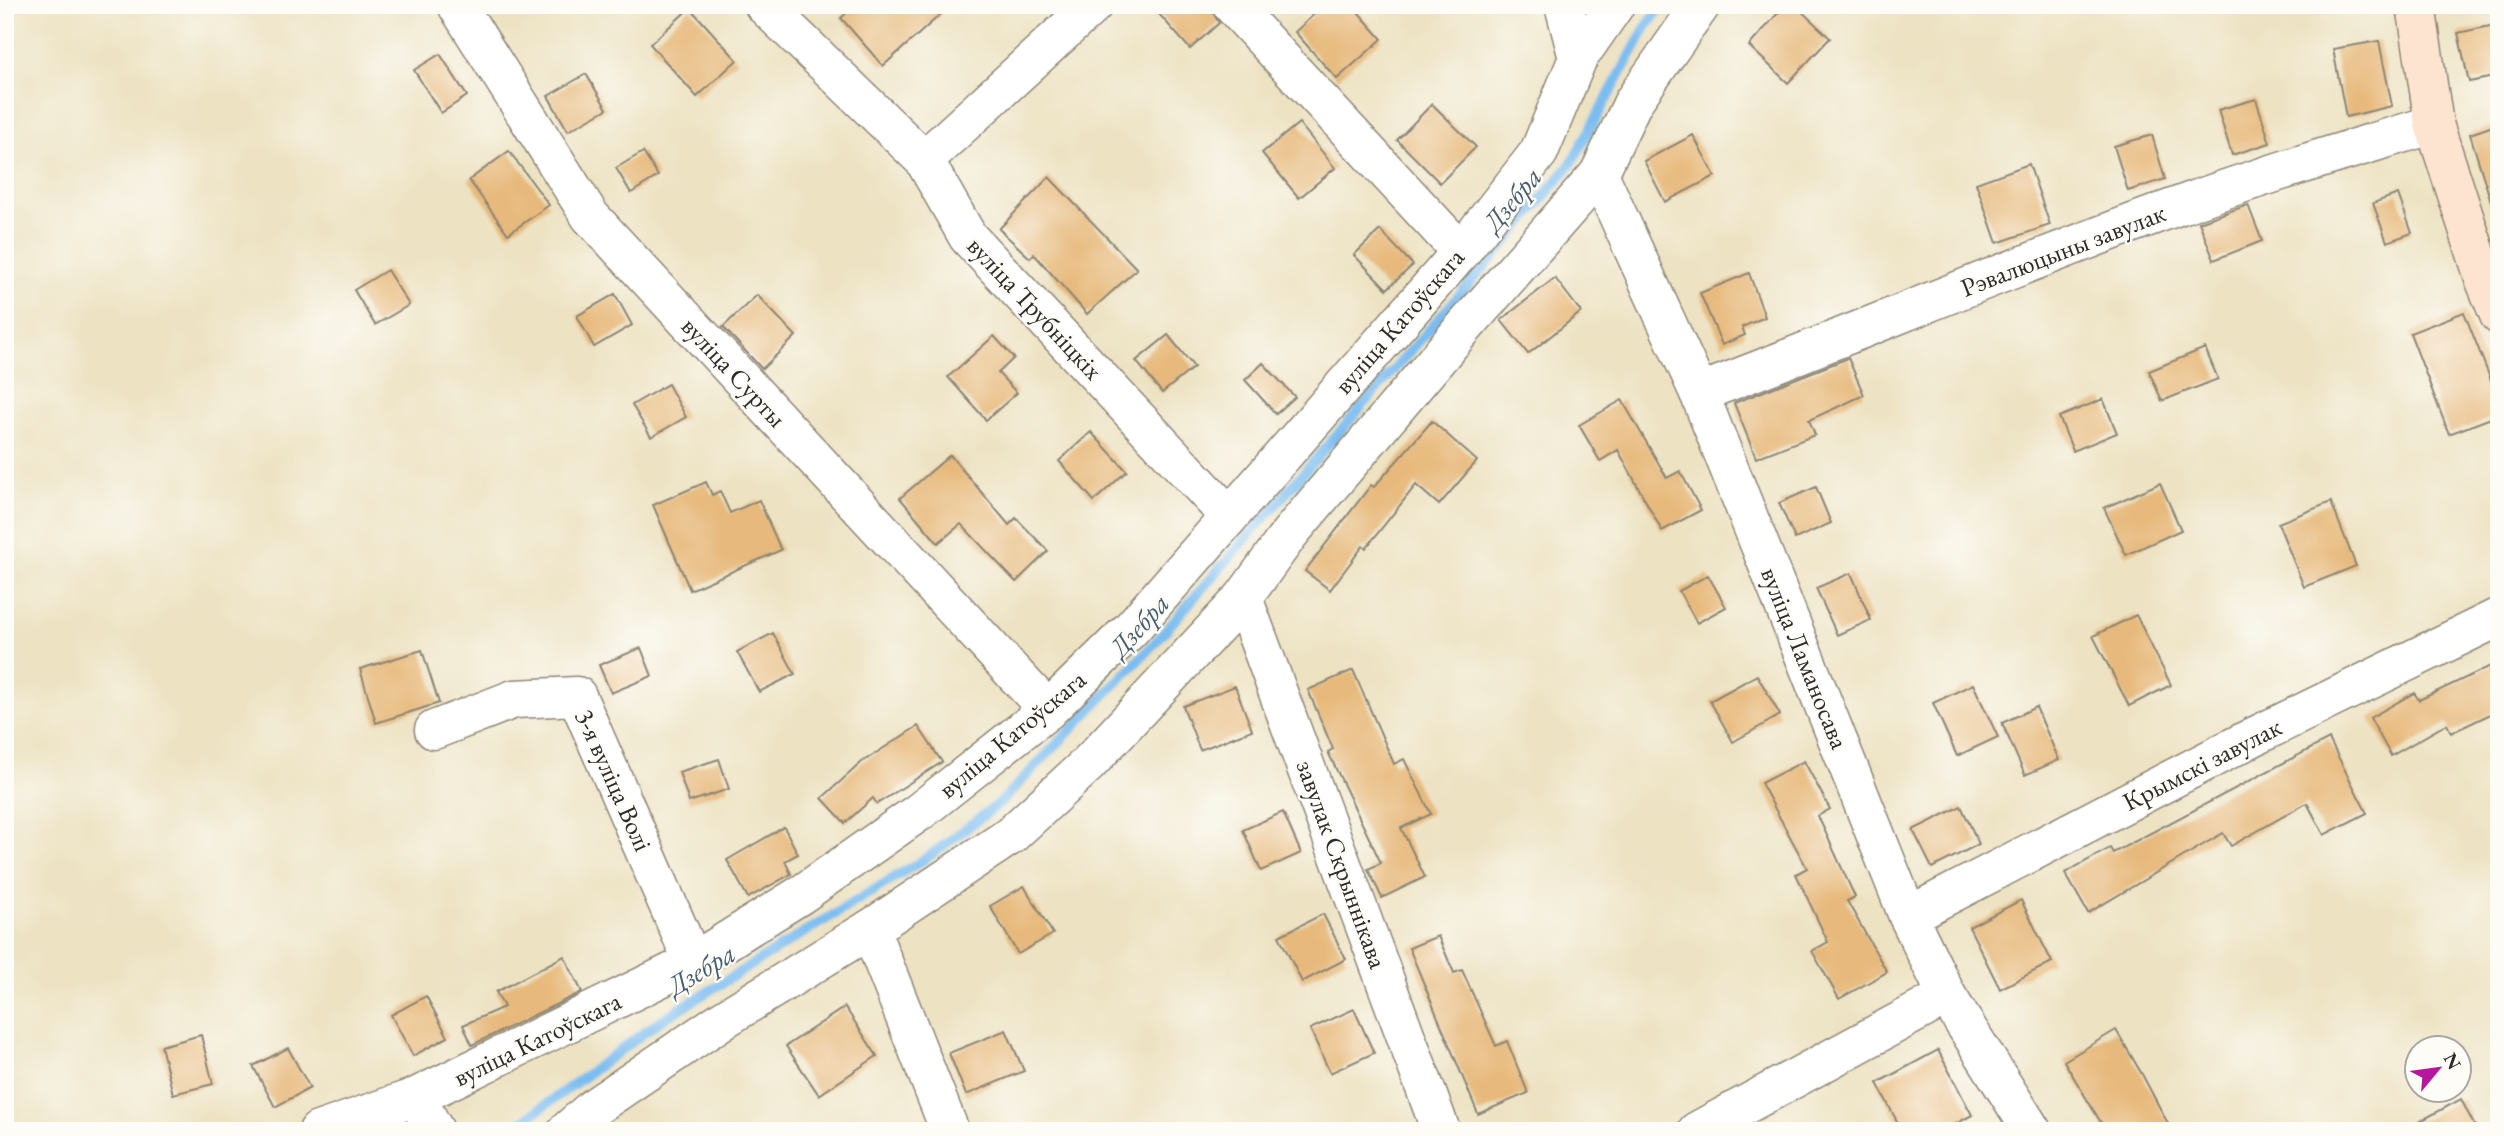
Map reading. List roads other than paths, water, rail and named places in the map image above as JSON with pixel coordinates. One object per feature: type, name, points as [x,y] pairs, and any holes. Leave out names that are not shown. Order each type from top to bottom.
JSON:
[{"type":"street","name":"вуліца Сурты","points":[[457,5],[590,216],[1048,710]]},
{"type":"street","name":"вуліца Трубніцкіх","points":[[764,5],[924,160],[968,237],[1228,515]]},
{"type":"street","points":[[924,160],[1093,5]]},
{"type":"street","points":[[1232,5],[1461,253]]},
{"type":"street","points":[[1564,5],[1578,58]]},
{"type":"street","name":"вуліца Катоўскага","points":[[318,1131],[416,1097],[693,962],[802,894],[919,812],[1048,710],[1131,629],[1228,515],[1461,253],[1539,152],[1578,58],[1615,5]]},
{"type":"street","name":"вуліца Катоўскага","points":[[567,1131],[593,1108],[724,1019],[870,929],[1010,836],[1088,764],[1243,598],[1299,522],[1460,332],[1599,174],[1633,102],[1701,5]]},
{"type":"street","points":[[2416,5],[2434,124],[2484,281],[2499,315]]},
{"type":"street","name":"Рэвалюцыны завулак","points":[[1699,393],[1840,340],[2023,264],[2195,200],[2434,124]]},
{"type":"street","name":"вуліца Ламаносава","points":[[1599,174],[1699,393],[1908,916],[1947,996],[2032,1131]]},
{"type":"street","name":"завулак Скрыннікава","points":[[1243,598],[1441,1131]]},
{"type":"street","name":"Крымскі завулак","points":[[1908,916],[2253,737],[2499,617]]},
{"type":"street","name":"3-я вуліца Волі","points":[[434,730],[514,699],[577,696],[693,962]]},
{"type":"street","points":[[870,929],[950,1131]]},
{"type":"street","points":[[1697,1131],[1947,996]]},
{"type":"street","points":[[416,1097],[435,1131]]},
{"type":"waterway","name":"Дзебра","points":[[510,1131],[660,1021],[928,857],[1000,803],[1151,647],[1520,226],[1571,164],[1646,27],[1663,5]]}]
